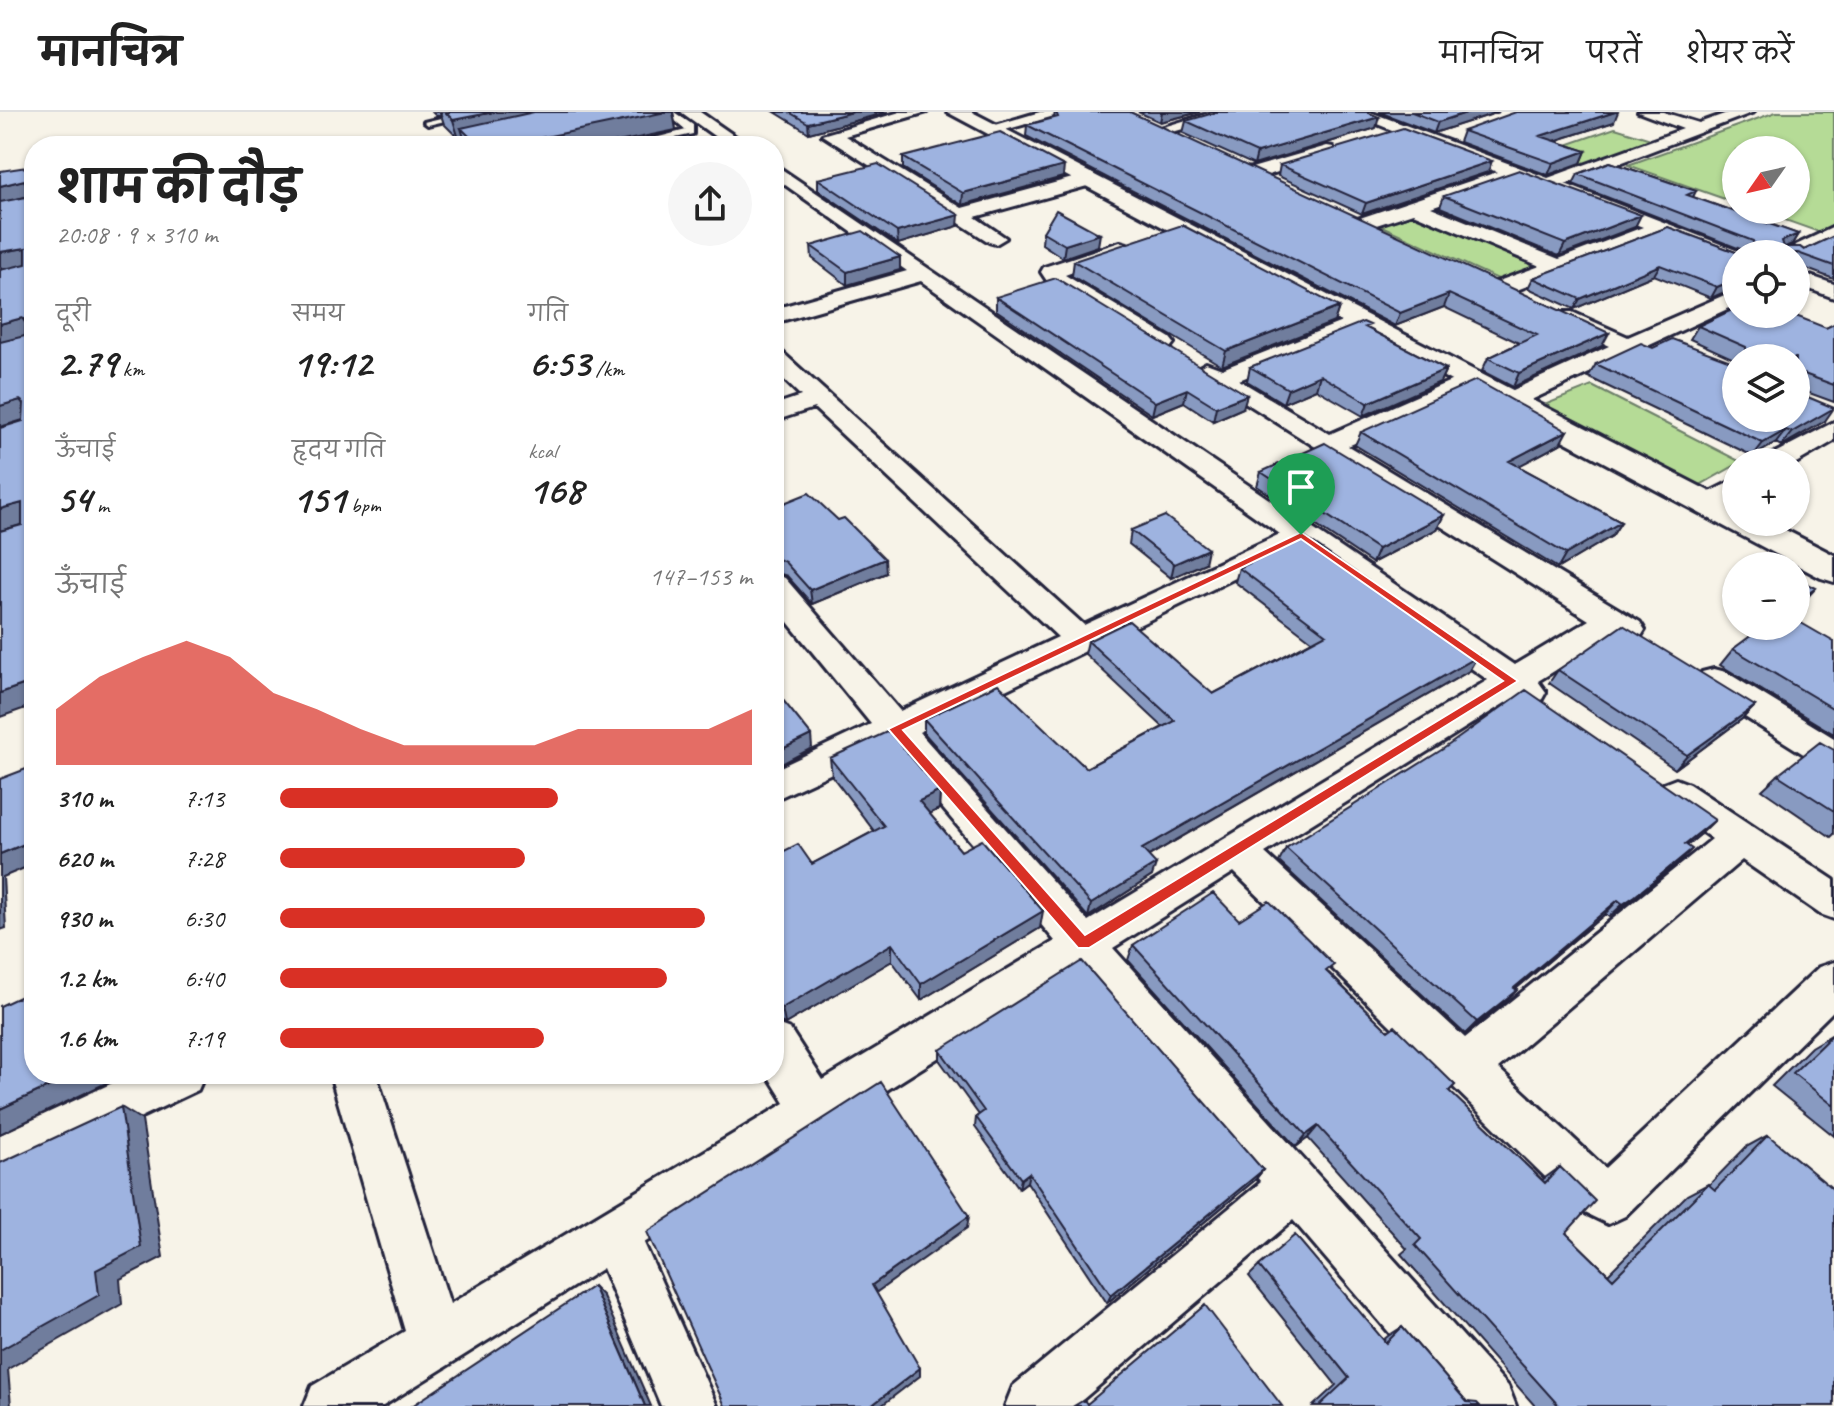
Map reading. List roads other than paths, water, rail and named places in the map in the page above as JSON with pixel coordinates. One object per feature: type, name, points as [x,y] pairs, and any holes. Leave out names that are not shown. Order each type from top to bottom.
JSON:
[{"type":"street","points":[[919,112],[831,135],[996,238]]},
{"type":"street","points":[[957,112],[1091,179],[1722,512]]},
{"type":"street","points":[[991,129],[1060,112]]},
{"type":"street","points":[[1186,143],[1152,128],[1233,112]]},
{"type":"street","points":[[1355,112],[1722,250]]},
{"type":"street","points":[[1646,112],[1699,129]]},
{"type":"street","points":[[1548,184],[1746,112]]},
{"type":"street","points":[[698,113],[727,136]]},
{"type":"street","points":[[1371,138],[1401,129]]},
{"type":"street","points":[[1434,141],[1462,133]]},
{"type":"street","points":[[1279,186],[1246,171],[1341,147]]},
{"type":"street","points":[[1389,236],[1354,220],[1413,206],[1514,172]]},
{"type":"street","points":[[959,215],[1091,179]]},
{"type":"street","points":[[784,180],[797,195],[924,273],[1550,707]]},
{"type":"street","points":[[1413,206],[1558,266]]},
{"type":"street","points":[[1628,346],[1494,285],[1558,266],[1662,227]]},
{"type":"street","points":[[1183,228],[1052,272],[1057,279],[1652,643]]},
{"type":"street","points":[[1810,244],[1834,233]]},
{"type":"street","points":[[784,313],[924,273]]},
{"type":"street","points":[[1810,282],[1834,291]]},
{"type":"street","points":[[1509,401],[1722,303]]},
{"type":"street","points":[[1220,379],[1360,323]]},
{"type":"street","points":[[1653,335],[1680,347]]},
{"type":"street","points":[[784,366],[1081,640]]},
{"type":"street","points":[[1328,445],[1471,381]]},
{"type":"street","points":[[784,410],[820,398]]},
{"type":"street","points":[[1795,448],[1830,418]]},
{"type":"street","points":[[1708,504],[1722,496]]},
{"type":"street","points":[[784,781],[1301,535]]},
{"type":"street","points":[[1769,536],[1834,570]]},
{"type":"street","points":[[784,597],[895,729],[1488,1406]]},
{"type":"street","points":[[332,1406],[1613,620]]},
{"type":"street","points":[[1691,667],[1834,755]]},
{"type":"street","points":[[1652,777],[1834,902]]},
{"type":"street","points":[[1465,1067],[1741,838]]},
{"type":"street","points":[[1236,850],[1596,1193],[1608,1199],[1834,981]]},
{"type":"street","points":[[784,1060],[815,1110]]},
{"type":"street","points":[[0,1160],[161,1084]]},
{"type":"street","points":[[356,1084],[435,1342]]},
{"type":"street","points":[[1033,1406],[1295,1186]]},
{"type":"street","points":[[613,1232],[689,1406]]},
{"type":"lane","points":[[419,112],[436,130]]},
{"type":"lane","points":[[428,122],[479,112]]},
{"type":"lane","points":[[668,136],[692,130],[669,112]]}]
